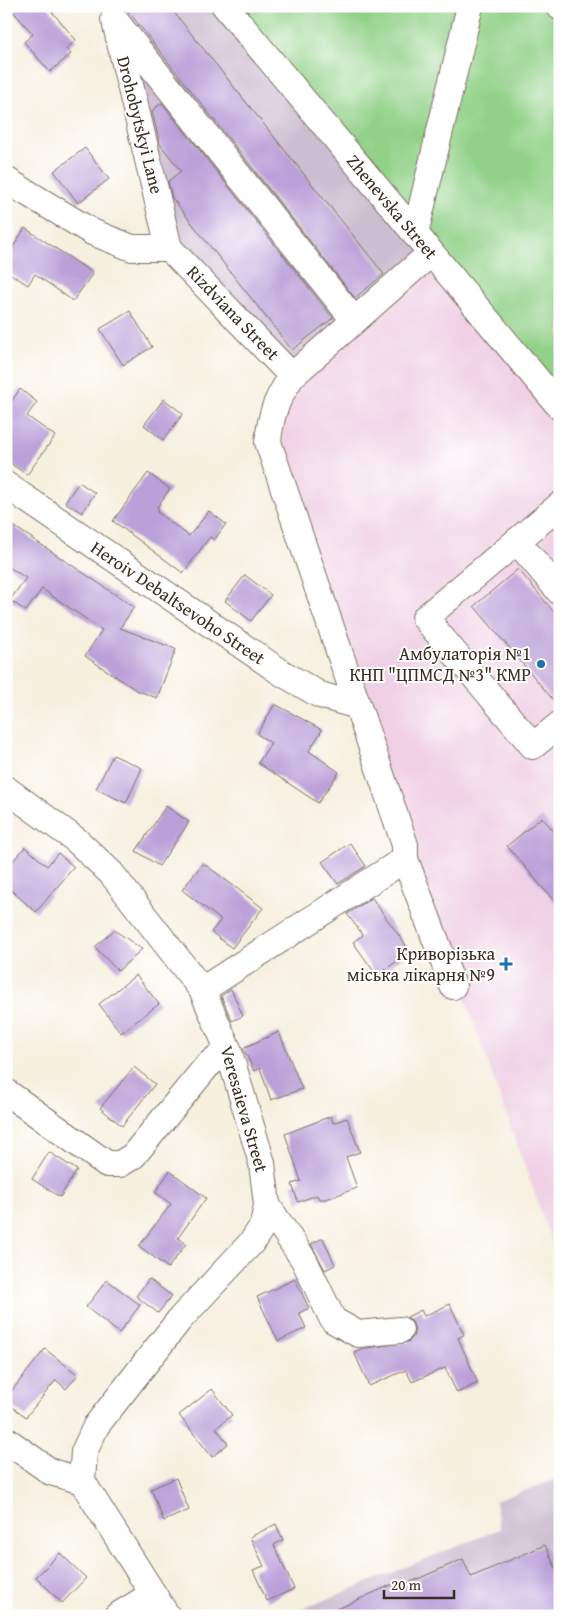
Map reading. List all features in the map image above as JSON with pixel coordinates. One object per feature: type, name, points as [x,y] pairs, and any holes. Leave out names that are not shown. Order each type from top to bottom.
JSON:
[{"type":"street","name":"Zhenevska Street","points":[[225,6],[560,407]]},
{"type":"street","points":[[423,244],[470,6]]},
{"type":"street","points":[[109,12],[354,320]]},
{"type":"street","name":"Drohobytskyi Lane","points":[[109,12],[169,248]]},
{"type":"street","points":[[6,180],[92,232],[132,248],[169,248]]},
{"type":"street","name":"Rizdviana Street","points":[[169,248],[292,376],[354,320],[423,244]]},
{"type":"street","points":[[292,376],[279,395],[270,415],[268,442],[405,845],[405,859],[452,986]]},
{"type":"street","name":"Heroiv Debaltsevoho Street","points":[[6,485],[282,673],[320,695],[358,706]]},
{"type":"street","points":[[560,505],[425,618],[533,746],[560,724]]},
{"type":"street","points":[[517,541],[560,592]]},
{"type":"street","name":"Veresaieva Street","points":[[6,789],[76,840],[111,873],[202,990],[228,1049],[262,1163],[267,1205],[263,1225],[252,1242],[180,1319],[96,1426],[84,1452],[82,1481]]},
{"type":"street","points":[[202,990],[405,859]]},
{"type":"street","points":[[6,1092],[107,1164],[120,1164],[133,1156],[207,1066],[228,1049]]},
{"type":"street","points":[[267,1205],[304,1260],[333,1320],[358,1334],[400,1330]]},
{"type":"street","points":[[6,1440],[51,1472],[82,1481],[167,1616]]},
{"type":"street","points":[[117,1616],[153,1594]]},
{"type":"shaded area","points":[[104,6],[225,6],[431,253],[292,376],[169,248],[114,19]]},
{"type":"shaded area","name":"Криворізька міська лікарня №9","points":[[431,253],[560,408],[560,1265],[346,664],[284,449],[282,424],[292,376]]},
{"type":"shaded area","points":[[560,1478],[560,1616],[285,1616],[500,1529],[495,1501]]},
{"type":"green space","points":[[225,6],[559,6],[560,407]]},
{"type":"building","points":[[8,6],[47,6],[76,40],[66,49],[71,54],[50,72],[24,42],[33,34]]},
{"type":"building","points":[[124,6],[169,6],[384,274],[355,298]]},
{"type":"building","points":[[162,103],[333,318],[292,350],[172,198],[168,181],[181,171],[160,144],[152,111]]},
{"type":"building","points":[[85,148],[109,179],[78,203],[54,171]]},
{"type":"building","points":[[25,228],[93,273],[73,301],[35,274],[28,285],[6,271],[6,258]]},
{"type":"building","points":[[130,311],[152,347],[123,365],[100,329]]},
{"type":"building","points":[[20,389],[37,402],[27,416],[55,436],[27,475],[6,460],[6,409]]},
{"type":"building","points":[[164,399],[183,414],[163,440],[144,425]]},
{"type":"building","points":[[148,473],[170,489],[157,507],[159,509],[157,512],[189,536],[209,511],[226,524],[214,540],[210,537],[183,573],[113,521]]},
{"type":"building","points":[[79,482],[95,493],[82,513],[65,502]]},
{"type":"building","points":[[6,521],[134,607],[120,628],[176,649],[157,698],[136,690],[85,656],[102,630],[42,589],[26,611],[10,600],[26,578],[6,565]]},
{"type":"building","name":"Амбулаторія №1 КНП \"ЦПМСД №3\" КМР","points":[[518,569],[560,619],[560,708],[474,606]]},
{"type":"building","points":[[245,575],[271,595],[251,621],[225,601]]},
{"type":"building","points":[[275,704],[322,730],[309,751],[339,772],[318,803],[258,763],[271,743],[257,734]]},
{"type":"building","points":[[113,755],[142,768],[126,803],[96,789]]},
{"type":"building","points":[[166,806],[189,822],[159,866],[136,851]]},
{"type":"building","points":[[542,817],[560,839],[560,908],[507,846]]},
{"type":"building","points":[[350,843],[366,866],[338,884],[322,862]]},
{"type":"building","points":[[25,847],[47,866],[58,853],[74,867],[36,912],[6,886],[6,869]]},
{"type":"building","points":[[203,863],[263,908],[232,948],[211,932],[221,920],[182,890]]},
{"type":"building","points":[[372,898],[410,951],[377,976],[353,942],[363,935],[347,914]]},
{"type":"building","points":[[114,930],[142,949],[118,971],[95,947]]},
{"type":"building","points":[[136,975],[159,1004],[121,1033],[99,1004]]},
{"type":"building","points":[[231,989],[243,1016],[232,1021],[221,996]]},
{"type":"building","points":[[279,1032],[302,1089],[271,1100],[260,1068],[254,1071],[243,1048]]},
{"type":"building","points":[[134,1067],[155,1084],[122,1126],[100,1108]]},
{"type":"building","points":[[331,1116],[333,1123],[347,1118],[360,1152],[346,1157],[357,1188],[326,1199],[319,1199],[317,1195],[298,1202],[292,1184],[301,1181],[285,1134]]},
{"type":"building","points":[[49,1152],[77,1170],[60,1197],[32,1179]]},
{"type":"building","points":[[170,1171],[206,1198],[178,1238],[186,1244],[168,1268],[139,1246],[171,1204],[155,1192]]},
{"type":"building","points":[[323,1238],[335,1265],[325,1270],[311,1244]]},
{"type":"building","points":[[149,1279],[172,1296],[158,1313],[136,1296]]},
{"type":"building","points":[[295,1279],[309,1308],[299,1313],[306,1328],[278,1341],[257,1297]]},
{"type":"building","points":[[107,1280],[140,1305],[119,1333],[86,1307]]},
{"type":"building","points":[[450,1304],[464,1335],[458,1338],[478,1383],[457,1393],[445,1368],[412,1382],[406,1370],[369,1386],[354,1352],[361,1349],[408,1342],[413,1337],[415,1329],[407,1317],[421,1310],[424,1316]]},
{"type":"building","points":[[45,1349],[78,1375],[66,1389],[56,1380],[26,1417],[6,1402],[6,1398]]},
{"type":"building","points":[[212,1389],[232,1415],[216,1428],[228,1444],[212,1457],[179,1415]]},
{"type":"building","points":[[176,1478],[189,1510],[164,1521],[151,1489]]},
{"type":"building","points":[[276,1524],[283,1540],[274,1545],[294,1589],[267,1601],[253,1570],[264,1566],[250,1537]]},
{"type":"building","points":[[545,1545],[560,1578],[560,1616],[322,1616],[393,1584],[395,1589],[463,1559],[471,1577]]},
{"type":"building","points":[[60,1553],[86,1578],[62,1603],[36,1577]]},
{"type":"place","name":"Амбулаторія №1 КНП \"ЦПМСД №3\" КМР","points":[[541,664]]},
{"type":"place","name":"Криворізька міська лікарня №9","points":[[506,964]]}]
